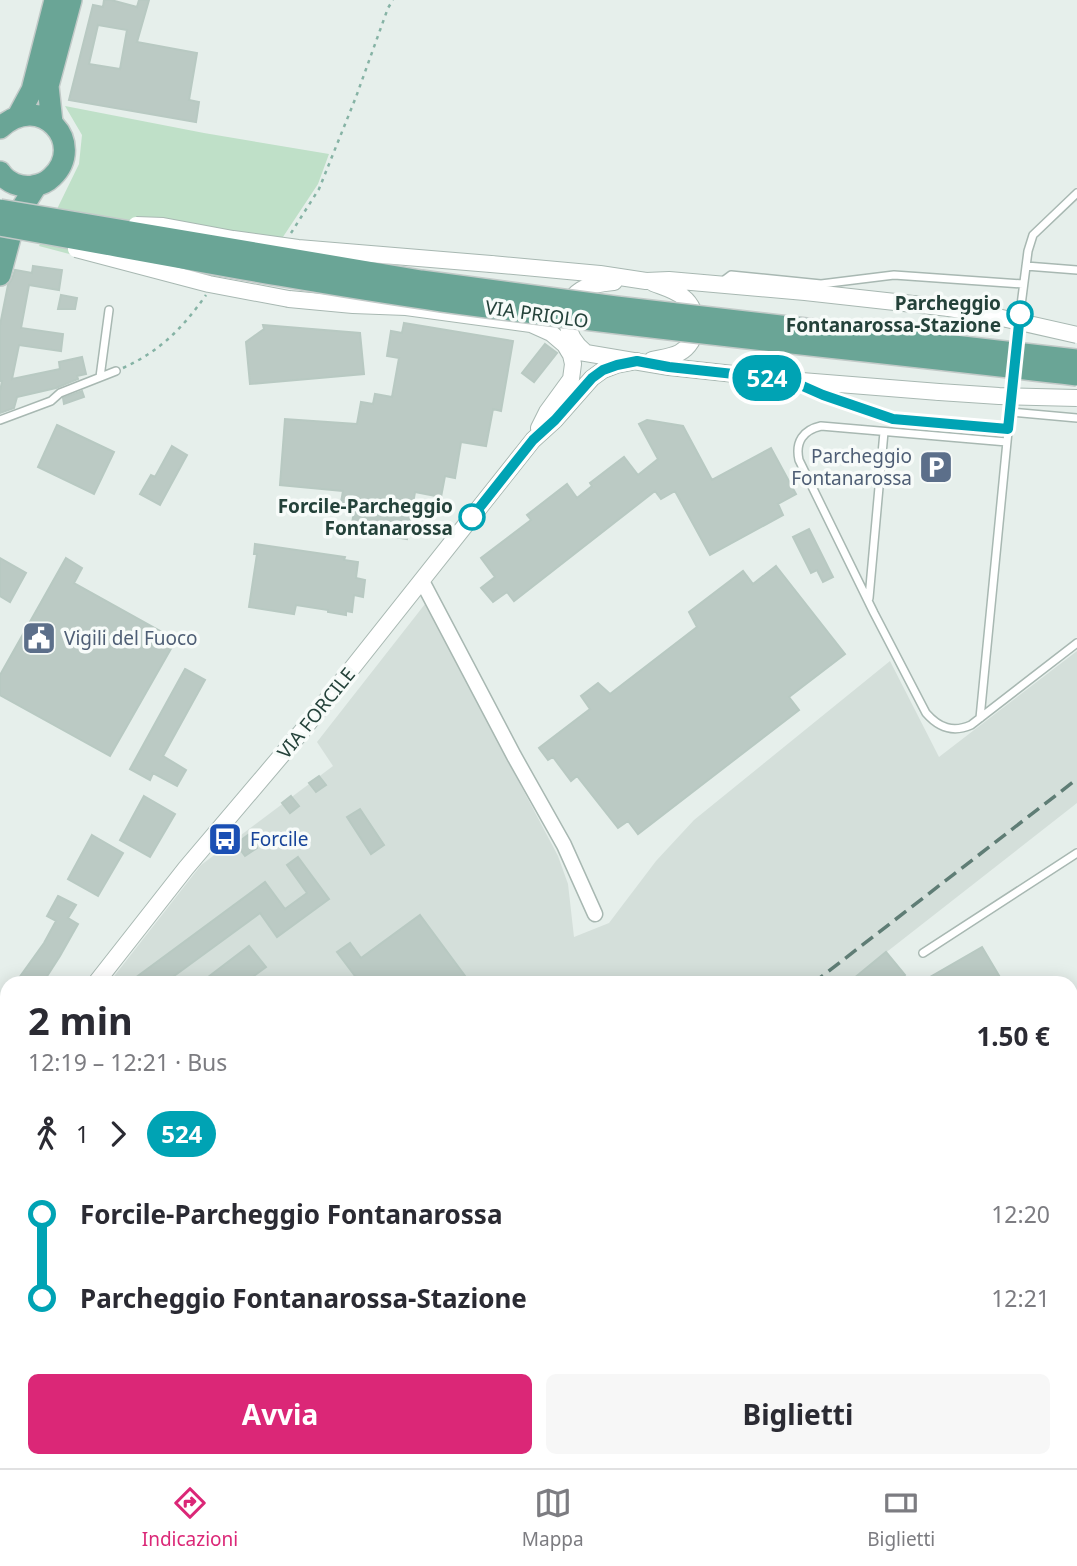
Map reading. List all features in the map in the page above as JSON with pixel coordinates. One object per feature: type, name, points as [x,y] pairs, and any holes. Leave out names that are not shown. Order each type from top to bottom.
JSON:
[{"type":"main road","points":[[18,116],[32,90],[55,0]]},
{"type":"main road","points":[[52,123],[48,86],[71,0]]},
{"type":"main road","points":[[0,128],[18,116],[30,114],[41,117],[52,123],[60,133],[64,146],[64,159],[58,171],[48,181],[24,187],[13,184],[2,175]]},
{"type":"main road","points":[[0,203],[2,175]]},
{"type":"main road","points":[[0,275],[15,219],[36,186]]},
{"type":"main road","name":"VIA PRIOLO","points":[[0,210],[421,281],[1077,362]]},
{"type":"main road","name":"VIA PRIOLO","points":[[0,226],[439,300],[621,325],[1077,375]]},
{"type":"street","points":[[75,222],[163,226],[298,248],[600,274],[641,280],[681,295],[689,302],[695,314],[696,325],[694,337],[684,349],[677,354],[603,370],[592,378],[555,420],[533,440]]},
{"type":"street","points":[[0,226],[43,241],[209,284],[289,299],[406,307],[531,324],[577,349],[669,367],[939,392],[1077,398]]},
{"type":"street","points":[[533,440],[547,412],[571,379],[577,349],[566,322],[571,299],[581,290],[596,284],[669,280],[908,303],[980,313],[1077,335]]},
{"type":"street","name":"VIA FORCILE","points":[[101,976],[186,867],[303,730],[533,440]]},
{"type":"street","points":[[422,581],[514,757],[564,845],[595,914]]},
{"type":"lane","points":[[980,718],[1028,251],[1033,235],[1077,193]]},
{"type":"lane","points":[[1026,266],[1077,271]]},
{"type":"lane","points":[[719,284],[731,275],[821,284],[894,275],[1023,284]]},
{"type":"lane","points":[[100,377],[109,310]]},
{"type":"lane","points":[[1015,357],[1077,362]]},
{"type":"lane","points":[[0,420],[51,401],[60,393],[116,371]]},
{"type":"lane","points":[[789,380],[823,395],[893,419],[1008,429]]},
{"type":"lane","points":[[1010,412],[1077,418]]},
{"type":"lane","points":[[1007,442],[821,426],[804,433],[797,450],[799,460],[869,600],[926,713],[934,722],[943,727],[962,729],[971,725],[1077,643]]},
{"type":"lane","points":[[869,600],[884,432]]},
{"type":"lane","points":[[923,953],[1077,853]]},
{"type":"path","points":[[286,240],[319,189],[393,0]]},
{"type":"path","points":[[116,371],[158,349],[181,328],[208,292]]},
{"type":"shaded area","points":[[425,604],[558,856],[568,884],[574,937],[609,923],[656,861],[694,820],[890,661],[939,757],[1077,651],[1077,803],[856,976],[114,976],[201,865],[333,766],[317,742]]},
{"type":"green space","points":[[65,106],[329,154],[318,184],[275,249],[198,288],[39,246],[79,164],[82,135]]},
{"type":"building","points":[[104,0],[137,7],[139,0],[149,0],[137,42],[197,53],[189,100],[199,102],[196,122],[69,100],[93,5],[103,7]],"holes":[[[98,25],[127,30],[120,69],[89,64]]]},
{"type":"building","points":[[33,266],[62,270],[59,290],[29,285],[21,328],[63,334],[61,351],[19,345],[12,379],[60,369],[59,362],[82,357],[86,374],[56,388],[17,397],[14,408],[0,413],[0,325],[8,285],[15,270],[32,273]]},
{"type":"building","points":[[61,295],[77,298],[75,309],[58,309]]},
{"type":"building","points":[[404,323],[513,341],[501,411],[493,409],[486,446],[461,442],[455,478],[445,476],[441,497],[415,492],[407,539],[351,530],[354,511],[340,508],[343,491],[280,485],[285,419],[357,424],[361,402],[373,404],[375,394],[392,397],[399,358],[387,356],[391,331],[402,333]]},
{"type":"building","points":[[263,325],[360,333],[364,374],[250,384],[246,342],[264,329]]},
{"type":"building","points":[[545,344],[557,353],[534,382],[522,373]]},
{"type":"building","points":[[82,391],[84,397],[64,404],[63,398]]},
{"type":"building","points":[[647,420],[683,426],[712,480],[771,448],[796,494],[778,504],[783,515],[710,555],[675,491],[661,499],[655,491],[514,601],[507,592],[493,602],[481,588],[495,577],[481,558],[531,520],[527,515],[567,484],[577,498],[592,486],[590,483],[624,457],[638,475],[658,459],[639,424]]},
{"type":"building","points":[[57,425],[114,452],[94,494],[38,467]]},
{"type":"building","points":[[172,446],[187,455],[160,505],[140,494],[151,475],[155,477]]},
{"type":"building","points":[[809,529],[833,577],[823,582],[817,570],[811,573],[793,537]]},
{"type":"building","points":[[255,544],[345,557],[344,560],[358,562],[356,578],[365,580],[363,597],[354,595],[352,612],[346,611],[346,615],[296,605],[294,614],[249,607],[257,554],[254,554]]},
{"type":"building","points":[[0,558],[26,573],[10,602],[0,596]]},
{"type":"building","points":[[66,558],[82,568],[74,583],[176,640],[110,756],[0,695],[0,675]]},
{"type":"building","points":[[776,566],[845,654],[789,697],[799,710],[638,834],[628,821],[618,828],[577,776],[571,781],[553,757],[548,760],[539,748],[590,709],[581,696],[598,683],[610,694],[697,627],[689,612],[743,571],[753,584]]},
{"type":"building","points":[[185,669],[205,680],[163,756],[186,770],[177,786],[153,773],[150,780],[130,769]]},
{"type":"building","points":[[319,776],[326,785],[316,792],[309,783]]},
{"type":"building","points":[[144,796],[175,814],[150,857],[120,840]]},
{"type":"building","points":[[291,796],[299,806],[290,813],[282,803]]},
{"type":"building","points":[[360,809],[384,845],[371,854],[347,817]]},
{"type":"building","points":[[92,835],[123,853],[98,896],[68,879]]},
{"type":"building","points":[[248,835],[257,848],[245,856],[236,844]]},
{"type":"building","points":[[298,857],[329,899],[277,937],[260,913],[174,976],[138,976],[265,882],[285,909],[307,893],[287,865]]},
{"type":"building","points":[[58,896],[76,905],[68,918],[78,924],[47,976],[20,976],[56,921],[47,916]]},
{"type":"building","points":[[420,915],[465,976],[355,976],[337,952],[350,943],[361,958]]},
{"type":"building","points":[[249,946],[266,967],[254,976],[210,976]]},
{"type":"building","points":[[982,947],[999,976],[932,976]]},
{"type":"building","points":[[886,952],[905,975],[904,976],[857,976]]},
{"type":"railway","points":[[822,976],[1077,779]]},
{"type":"bus line","name":"524","points":[[472,517],[533,440],[555,420],[592,378],[603,370],[637,361],[789,380],[823,395],[893,419],[1008,429],[1020,314]]},
{"type":"place","name":"Parcheggio Fontanarossa-Stazione","points":[[1020,314]]},
{"type":"place","name":"Parcheggio Fontanarossa","points":[[936,467]]},
{"type":"place","name":"Forcile-Parcheggio Fontanarossa","points":[[472,517]]},
{"type":"place","name":"Vigili del Fuoco","points":[[39,638]]},
{"type":"place","name":"Forcile","points":[[225,839]]}]
